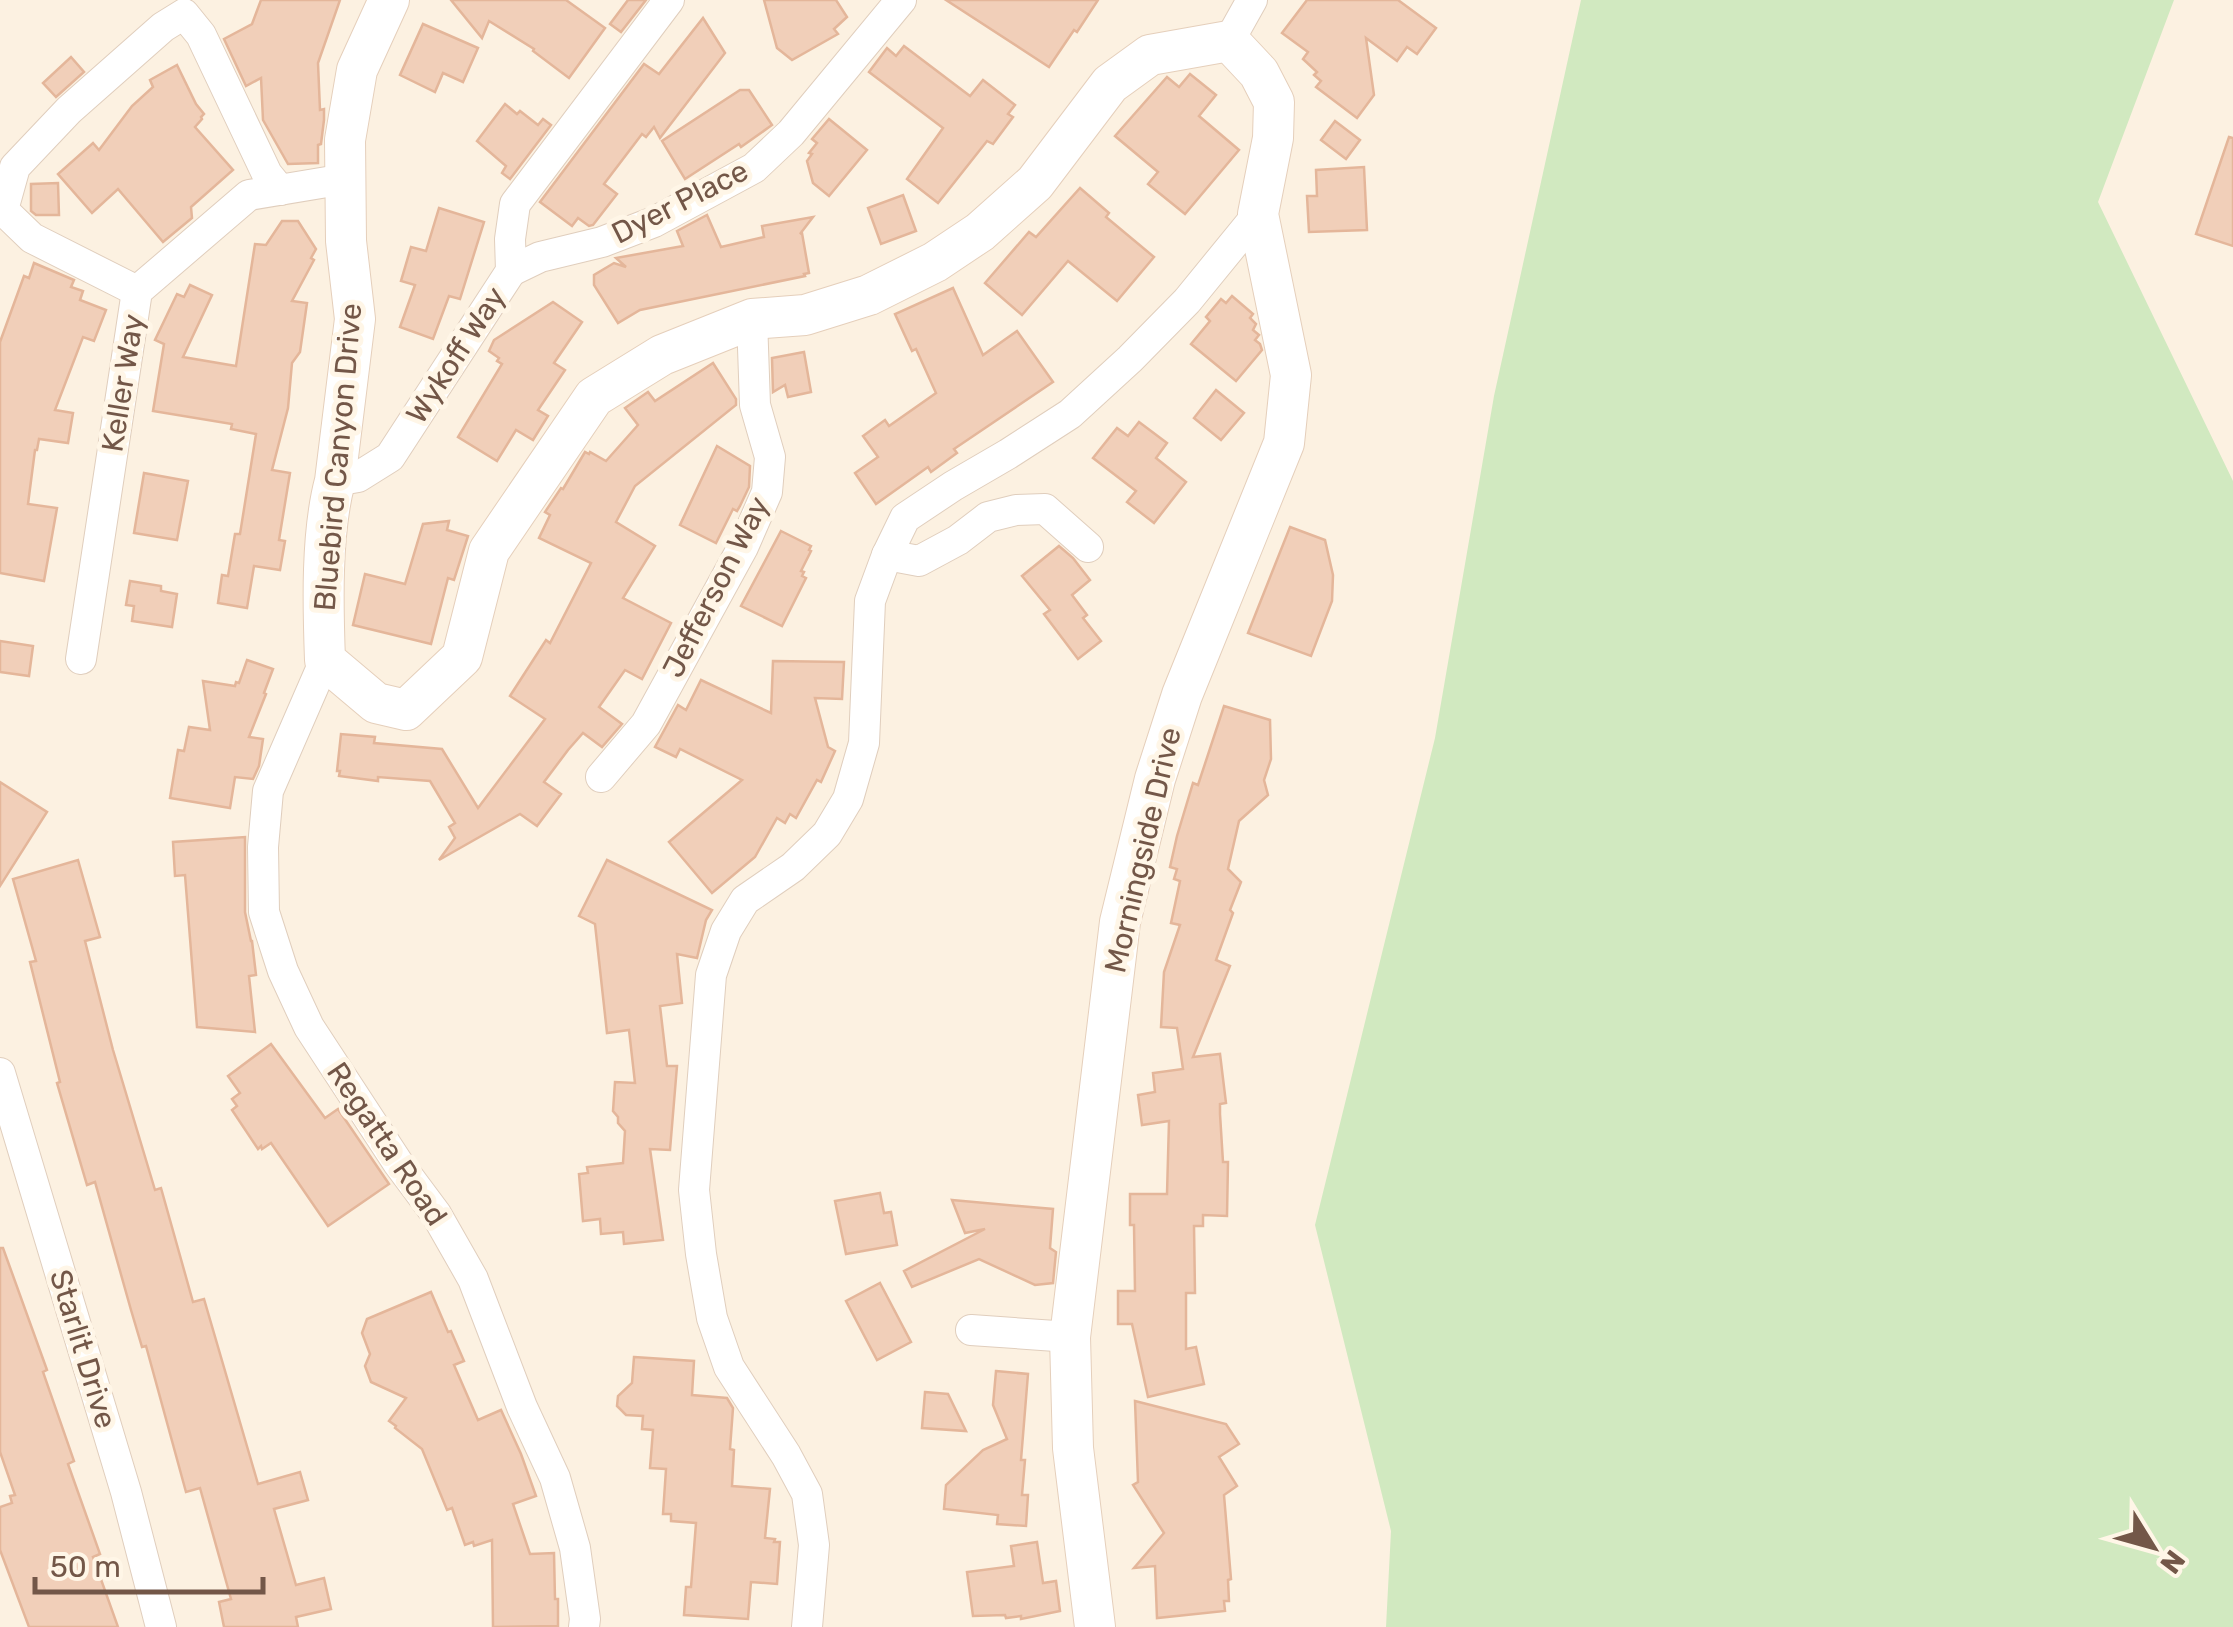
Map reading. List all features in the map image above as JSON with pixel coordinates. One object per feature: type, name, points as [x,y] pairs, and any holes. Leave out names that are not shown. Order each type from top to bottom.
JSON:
[{"type":"street","name":"Bluebird Canyon Drive","points":[[325,660],[323,613],[329,504],[354,319],[346,241],[344,140],[358,70],[389,0]]},
{"type":"street","name":"Wykoff Way","points":[[335,482],[358,477],[390,457],[511,271],[514,204],[669,0]]},
{"type":"street","name":"Dyer Place","points":[[511,271],[540,257],[602,242],[654,222],[754,168],[791,132],[901,0]]},
{"type":"street","points":[[1229,41],[1252,0]]},
{"type":"street","points":[[137,291],[32,238],[4,210],[15,167],[68,110],[163,27],[184,14],[200,35],[267,174],[280,190]]},
{"type":"street","points":[[807,1627],[814,1545],[806,1494],[730,1367],[712,1318],[701,1254],[694,1190],[711,975],[726,931],[746,900],[792,867],[827,834],[848,799],[864,743],[870,601],[905,518],[1070,414],[1187,301],[1258,214],[1274,138],[1274,102],[1259,73],[1229,41]]},
{"type":"street","points":[[325,660],[376,703],[406,710],[462,656],[489,551],[594,397],[662,356],[752,318],[805,315],[869,295],[935,262],[980,232],[1036,183],[1110,84],[1150,55],[1229,41]]},
{"type":"street","name":"Keller Way","points":[[81,660],[137,291],[249,195],[345,179]]},
{"type":"street","name":"Morningside Drive","points":[[1095,1627],[1073,1448],[1070,1337],[1120,922],[1136,852],[1182,694],[1284,444],[1291,375],[1258,214]]},
{"type":"street","name":"Jefferson Way","points":[[602,778],[646,724],[744,547],[767,492],[770,457],[755,405],[752,318]]},
{"type":"street","points":[[887,555],[919,561],[958,540],[988,517],[1016,510],[1044,509],[1088,547]]},
{"type":"street","name":"Regatta Road","points":[[325,660],[268,791],[263,847],[264,912],[283,971],[309,1027],[436,1214],[473,1279],[522,1407],[555,1478],[576,1548],[584,1627]]},
{"type":"street","name":"Starlit Drive","points":[[0,1073],[126,1492],[161,1627]]},
{"type":"street","points":[[971,1330],[1070,1337]]},
{"type":"green space","points":[[1581,0],[2174,0],[2098,202],[2233,481],[2233,1627],[1386,1627],[1391,1531],[1315,1225],[1435,738],[1494,396]]},
{"type":"building","points":[[261,0],[340,0],[318,63],[324,120],[318,163],[288,164],[263,120],[261,78],[246,86],[224,39],[252,24]]},
{"type":"building","points":[[451,0],[566,0],[605,28],[569,78],[534,49],[489,21],[482,38]]},
{"type":"building","points":[[628,0],[646,0],[621,32],[610,24]]},
{"type":"building","points":[[764,0],[836,0],[847,17],[834,29],[838,34],[792,60],[777,48]]},
{"type":"building","points":[[946,0],[1098,0],[1049,67]]},
{"type":"building","points":[[1307,0],[1398,0],[1436,28],[1417,54],[1407,47],[1397,61],[1366,38],[1374,95],[1357,118],[1316,87],[1321,81],[1314,75],[1317,72],[1303,59],[1308,52],[1282,33]]},
{"type":"building","points":[[703,18],[725,53],[660,138],[654,127],[646,137],[642,134],[604,184],[617,194],[593,225],[578,218],[572,226],[540,202],[644,64],[659,74]]},
{"type":"building","points":[[423,24],[478,48],[463,82],[443,73],[435,92],[400,75]]},
{"type":"building","points":[[904,46],[970,96],[983,80],[1015,105],[1008,114],[1013,117],[993,144],[987,141],[938,203],[907,179],[943,128],[869,72],[887,48],[896,56]]},
{"type":"building","points":[[71,57],[84,72],[56,97],[43,83]]},
{"type":"building","points":[[177,65],[204,114],[195,127],[233,170],[191,207],[192,218],[163,242],[118,189],[92,213],[58,174],[93,143],[99,150],[132,106],[153,87],[150,80]]},
{"type":"building","points":[[1190,74],[1216,95],[1199,116],[1239,150],[1185,214],[1148,184],[1158,172],[1115,136],[1167,77],[1179,87]]},
{"type":"building","points":[[740,90],[749,90],[772,125],[685,179],[662,141]]},
{"type":"building","points":[[505,104],[538,125],[543,119],[551,125],[510,179],[502,173],[506,166],[477,141]]},
{"type":"building","points":[[829,119],[867,150],[829,196],[813,183],[807,161],[817,143],[812,139]]},
{"type":"building","points":[[1335,121],[1360,140],[1346,159],[1321,140]]},
{"type":"building","points":[[2229,137],[2233,138],[2233,246],[2196,234]]},
{"type":"building","points":[[1364,167],[1367,230],[1309,232],[1307,196],[1317,196],[1316,170]]},
{"type":"building","points":[[58,183],[59,215],[36,215],[31,211],[31,184]]},
{"type":"building","points":[[1080,188],[1109,213],[1106,217],[1154,257],[1117,301],[1068,261],[1022,315],[985,283],[1029,232],[1036,237]]},
{"type":"building","points":[[903,195],[916,231],[881,244],[868,208]]},
{"type":"building","points":[[439,208],[484,222],[460,299],[449,296],[433,339],[400,327],[415,285],[401,281],[411,247],[426,251]]},
{"type":"building","points":[[707,215],[721,247],[764,237],[762,226],[813,217],[800,234],[809,273],[640,310],[618,323],[594,285],[594,275],[614,263],[626,267],[616,258],[683,246],[677,231]]},
{"type":"building","points":[[282,221],[298,221],[316,249],[292,301],[307,303],[300,352],[292,363],[288,408],[272,470],[290,473],[279,540],[285,541],[280,570],[254,566],[247,608],[218,603],[222,575],[228,576],[235,534],[240,534],[256,434],[231,429],[232,424],[153,411],[164,344],[155,340],[177,294],[184,297],[190,285],[212,295],[183,357],[236,366],[255,244],[266,245]]},
{"type":"building","points":[[34,263],[74,280],[71,287],[83,291],[80,300],[106,310],[94,341],[83,337],[55,410],[73,413],[68,443],[39,439],[35,450],[28,504],[57,508],[44,581],[0,573],[0,342],[24,276],[29,278]]},
{"type":"building","points":[[953,288],[983,355],[1017,331],[1053,382],[954,449],[957,453],[931,472],[928,467],[876,504],[855,473],[878,457],[863,436],[885,420],[889,426],[936,393],[895,314]]},
{"type":"building","points":[[1232,296],[1253,314],[1253,330],[1259,335],[1255,340],[1262,350],[1236,381],[1191,344],[1210,321],[1206,317],[1221,299],[1226,303]]},
{"type":"building","points":[[553,302],[582,322],[554,363],[565,370],[538,410],[548,416],[533,440],[516,430],[497,461],[458,437],[502,364],[489,351],[494,340]]},
{"type":"building","points":[[804,352],[811,392],[788,397],[785,385],[773,392],[772,358]]},
{"type":"building","points":[[713,363],[736,405],[635,486],[616,522],[655,546],[623,598],[671,623],[642,679],[625,670],[599,707],[622,724],[602,747],[583,733],[568,750],[544,782],[561,794],[537,826],[520,814],[439,860],[455,838],[449,827],[455,823],[430,781],[339,776],[341,734],[375,737],[374,743],[442,749],[478,808],[545,719],[510,696],[546,640],[550,643],[591,563],[539,538],[550,515],[545,512],[585,452],[606,461],[638,425],[625,408],[648,392],[655,401]]},
{"type":"building","points":[[1216,390],[1244,413],[1221,440],[1194,418]]},
{"type":"building","points":[[1139,422],[1167,443],[1156,458],[1186,482],[1154,523],[1127,502],[1136,491],[1093,458],[1117,428],[1128,436]]},
{"type":"building","points":[[717,446],[750,466],[749,487],[716,543],[680,525]]},
{"type":"building","points":[[144,473],[188,481],[177,540],[134,533]]},
{"type":"building","points":[[449,521],[447,530],[468,536],[454,580],[448,578],[431,644],[353,625],[365,574],[405,584],[423,524]]},
{"type":"building","points":[[1290,527],[1325,540],[1333,575],[1332,601],[1311,656],[1248,633]]},
{"type":"building","points":[[781,531],[811,546],[801,571],[806,578],[782,626],[741,606]]},
{"type":"building","points":[[1059,546],[1090,580],[1072,595],[1101,641],[1078,659],[1044,614],[1050,610],[1022,576]]},
{"type":"building","points":[[130,581],[161,586],[161,591],[177,594],[172,627],[132,621],[134,606],[126,605]]},
{"type":"building","points":[[0,641],[33,646],[29,676],[0,672]]},
{"type":"building","points":[[247,660],[273,669],[249,737],[263,739],[253,779],[235,777],[230,808],[170,798],[178,750],[184,751],[189,727],[210,730],[203,681],[235,686]]},
{"type":"building","points":[[773,661],[844,662],[842,699],[815,698],[828,747],[835,751],[821,782],[817,780],[796,818],[790,814],[785,823],[777,818],[755,857],[712,893],[669,842],[742,780],[680,749],[676,757],[655,747],[678,705],[686,710],[701,680],[771,713]]},
{"type":"building","points":[[1224,706],[1270,720],[1271,759],[1264,780],[1268,795],[1239,821],[1228,869],[1241,882],[1216,960],[1230,966],[1193,1057],[1220,1054],[1226,1103],[1220,1104],[1220,1114],[1223,1162],[1228,1162],[1227,1216],[1203,1215],[1203,1226],[1194,1226],[1195,1293],[1186,1293],[1186,1349],[1196,1347],[1204,1384],[1148,1397],[1132,1324],[1118,1324],[1118,1291],[1135,1291],[1130,1194],[1167,1194],[1169,1121],[1142,1125],[1138,1095],[1155,1092],[1153,1073],[1183,1069],[1177,1028],[1161,1027],[1164,972],[1180,925],[1171,923],[1180,881],[1174,879],[1177,869],[1170,867],[1193,783],[1198,785]]},
{"type":"building","points":[[0,782],[47,812],[0,886]]},
{"type":"building","points":[[245,837],[245,912],[256,975],[249,976],[255,1032],[197,1027],[185,875],[175,876],[173,842]]},
{"type":"building","points":[[78,860],[100,937],[85,941],[113,1050],[155,1190],[161,1188],[193,1302],[204,1299],[258,1484],[300,1472],[308,1500],[274,1509],[296,1585],[324,1578],[331,1609],[296,1617],[298,1627],[224,1627],[219,1602],[231,1599],[200,1488],[186,1492],[95,1182],[87,1185],[57,1083],[60,1082],[30,962],[36,961],[13,879]]},
{"type":"building","points":[[607,860],[712,910],[697,958],[677,954],[682,1003],[660,1006],[667,1066],[677,1066],[670,1150],[650,1149],[663,1240],[624,1244],[623,1232],[601,1234],[600,1219],[583,1221],[579,1174],[588,1173],[587,1167],[623,1163],[625,1131],[613,1111],[615,1082],[635,1083],[629,1030],[607,1033],[595,924],[579,916]]},
{"type":"building","points":[[271,1044],[325,1118],[338,1109],[389,1184],[328,1226],[271,1143],[258,1149],[232,1110],[237,1106],[232,1099],[240,1093],[228,1076]]},
{"type":"building","points":[[880,1193],[884,1213],[891,1212],[897,1245],[846,1254],[835,1201]]},
{"type":"building","points":[[952,1200],[1053,1209],[1053,1283],[1035,1285],[979,1259],[912,1287],[904,1271],[985,1229],[965,1233]]},
{"type":"building","points":[[0,1248],[47,1370],[43,1372],[74,1461],[68,1464],[100,1554],[93,1557],[118,1627],[29,1627],[0,1550],[0,1507],[12,1503],[10,1496],[15,1495],[0,1452]]},
{"type":"building","points":[[880,1283],[911,1342],[877,1360],[846,1301]]},
{"type":"building","points":[[431,1292],[464,1361],[454,1365],[478,1420],[501,1410],[521,1454],[536,1496],[513,1504],[530,1554],[554,1553],[558,1626],[493,1627],[492,1540],[465,1545],[452,1508],[447,1510],[422,1449],[389,1421],[406,1398],[371,1382],[365,1366],[370,1354],[362,1333],[367,1319]]},
{"type":"building","points":[[634,1357],[694,1361],[692,1395],[727,1398],[733,1408],[732,1486],[770,1489],[765,1538],[780,1542],[777,1584],[751,1582],[748,1619],[684,1615],[686,1587],[691,1587],[696,1523],[671,1521],[671,1514],[663,1514],[666,1469],[650,1468],[653,1430],[642,1429],[643,1416],[626,1415],[617,1406],[618,1396],[632,1383]]},
{"type":"building","points":[[996,1371],[1028,1374],[1021,1460],[1025,1460],[1022,1495],[1028,1495],[1026,1526],[997,1524],[998,1515],[944,1509],[946,1485],[983,1450],[1007,1439],[993,1405]]},
{"type":"building","points":[[925,1392],[948,1394],[966,1431],[922,1428]]},
{"type":"building","points":[[1135,1401],[1226,1424],[1239,1444],[1219,1457],[1237,1486],[1224,1495],[1231,1579],[1225,1611],[1157,1618],[1155,1566],[1134,1568],[1164,1533],[1133,1485],[1138,1482]]},
{"type":"building","points":[[1037,1542],[1043,1583],[1056,1581],[1060,1611],[1021,1619],[973,1616],[967,1572],[1014,1566],[1011,1546]]}]
